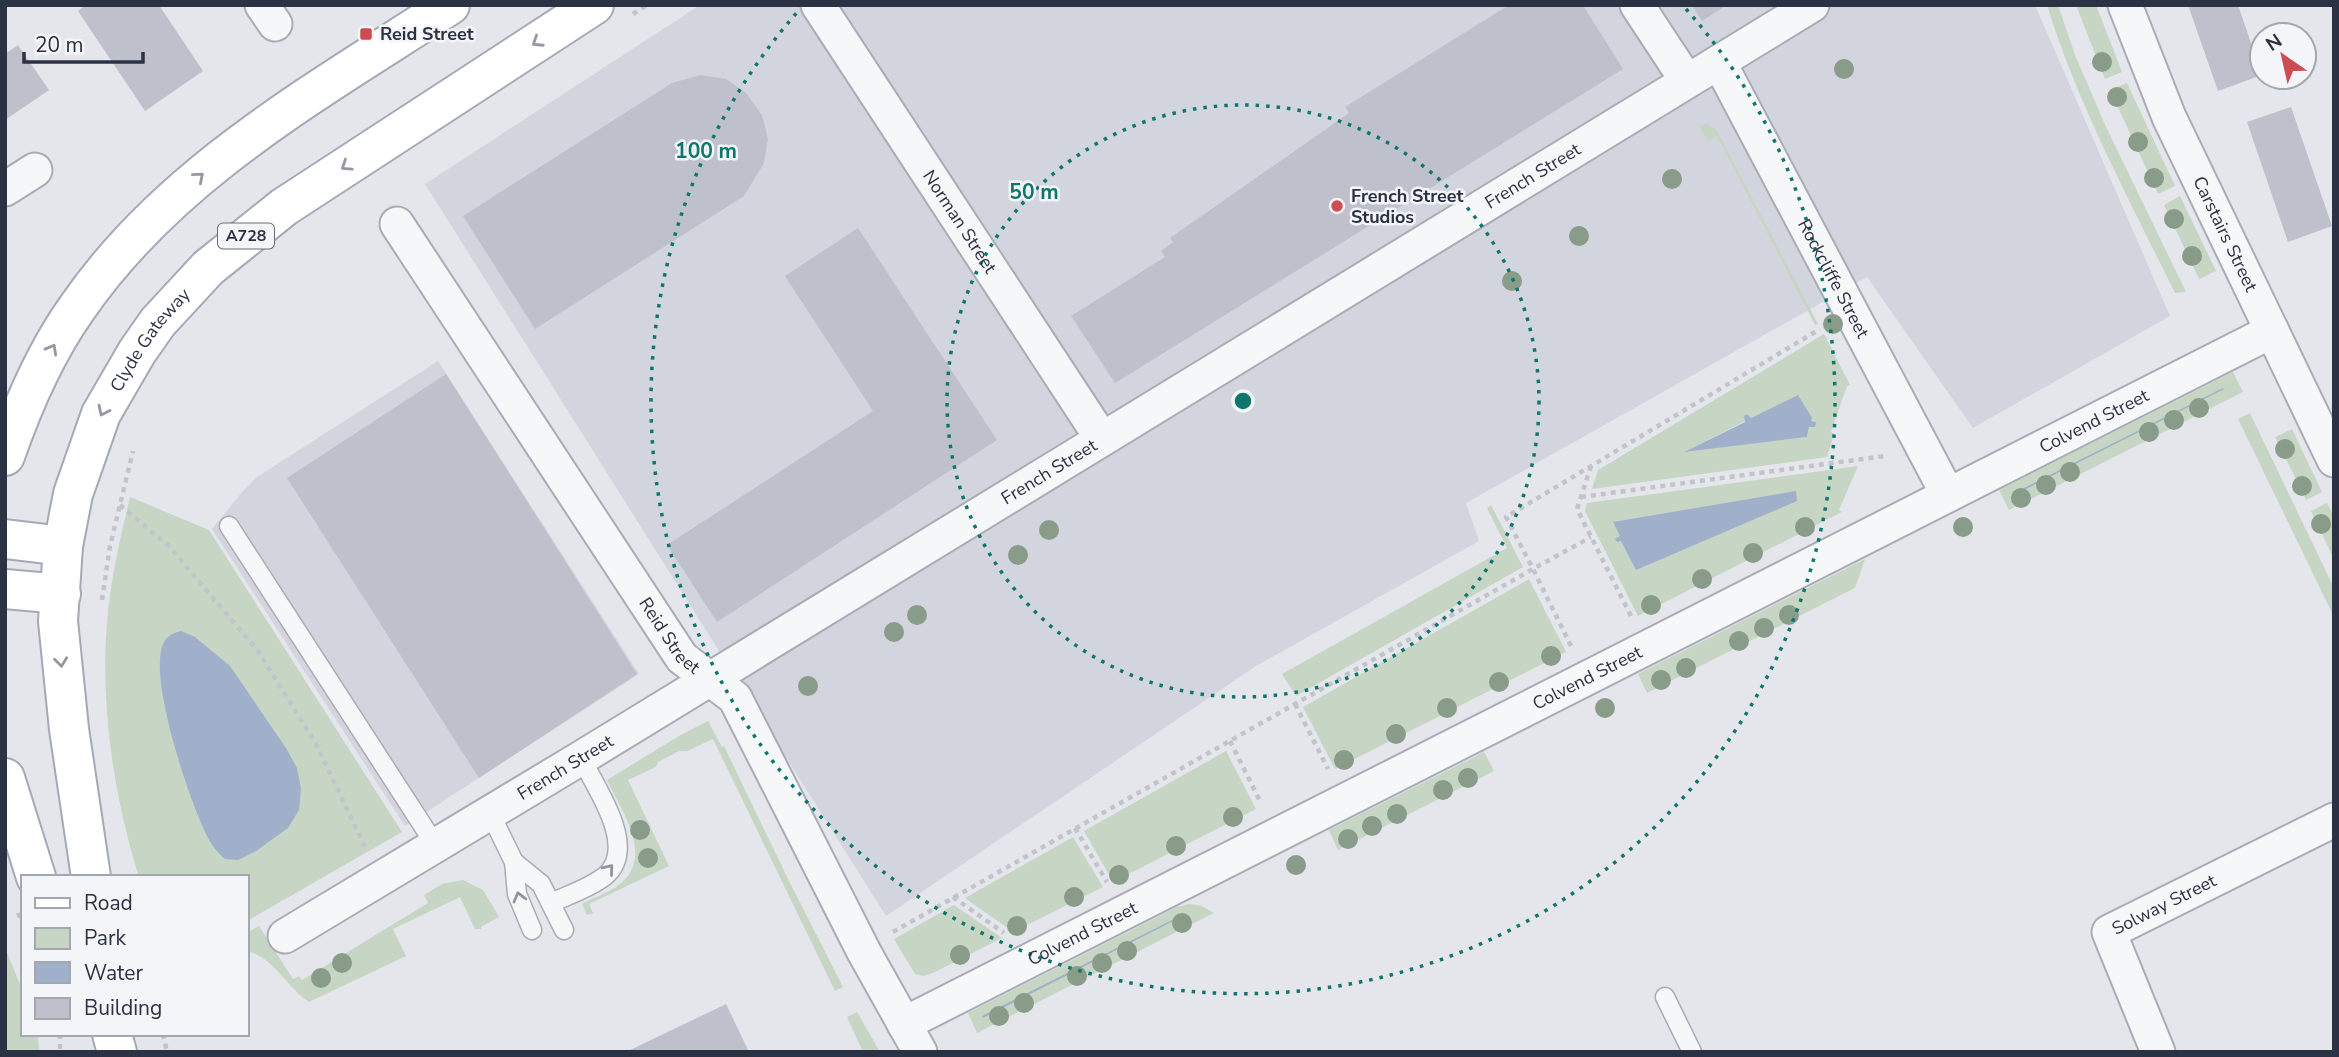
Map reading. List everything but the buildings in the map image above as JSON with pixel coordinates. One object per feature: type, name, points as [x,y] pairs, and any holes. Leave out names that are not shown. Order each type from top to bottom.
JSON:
[{"type":"main road","points":[[5,456],[24,405],[56,341],[76,309],[123,249],[179,194],[241,143],[450,5]]},
{"type":"main road","name":"Clyde Gateway","points":[[91,875],[60,651],[58,621],[63,546],[73,494],[101,414],[137,352],[183,293],[245,237],[285,207],[609,13]]},
{"type":"main road","points":[[5,539],[63,546]]},
{"type":"main road","points":[[5,589],[61,594]]},
{"type":"main road","points":[[5,778],[35,875]]},
{"type":"street","name":"Norman Street","points":[[818,5],[1102,439]]},
{"type":"street","points":[[1637,5],[1687,81]]},
{"type":"street","name":"French Street","points":[[285,936],[582,758],[1812,5]]},
{"type":"street","name":"Carstairs Street","points":[[2125,5],[2169,117],[2334,460]]},
{"type":"street","name":"Rockcliffe Street","points":[[1719,62],[1948,495]]},
{"type":"street","points":[[5,189],[35,170]]},
{"type":"street","name":"Reid Street","points":[[397,224],[682,658],[735,698],[862,949],[912,1038]]},
{"type":"street","name":"Colvend Street","points":[[912,1038],[1038,956],[2272,331]]},
{"type":"street","name":"Solway Street","points":[[2158,1052],[2109,932],[2334,820]]},
{"type":"lane","points":[[229,526],[436,846]]},
{"type":"lane","points":[[551,903],[606,876],[619,854],[617,831],[582,758]]},
{"type":"lane","points":[[490,813],[514,862],[517,894],[532,930]]},
{"type":"lane","points":[[514,862],[541,884],[564,930]]},
{"type":"lane","points":[[1665,997],[1692,1052]]},
{"type":"path","points":[[609,13],[647,5]]},
{"type":"path","points":[[1588,678],[1506,517],[1821,328],[1821,320],[1847,304]]},
{"type":"path","points":[[102,605],[110,546],[135,441]]},
{"type":"path","points":[[1581,497],[1924,450]]},
{"type":"path","points":[[1591,466],[1577,509],[1648,648]]},
{"type":"path","points":[[120,505],[169,546],[258,651],[316,744],[379,880]]},
{"type":"path","points":[[862,949],[1591,537]]},
{"type":"path","points":[[1295,704],[1344,801]]},
{"type":"path","points":[[1230,741],[1278,835]]},
{"type":"path","points":[[1075,828],[1124,913]]},
{"type":"path","points":[[953,897],[1038,956]]},
{"type":"shaded area","points":[[700,5],[2035,5],[2170,316],[1973,428],[1867,277],[1466,503],[1479,541],[1256,666],[886,916],[425,184]]},
{"type":"shaded area","points":[[438,361],[639,674],[405,826],[212,529],[257,477]]},
{"type":"green space","points":[[2047,5],[2058,5],[2075,55],[2106,127],[2186,292],[2175,293],[2122,187],[2074,79]]},
{"type":"green space","points":[[2076,5],[2096,5],[2122,72],[2105,79]]},
{"type":"green space","points":[[2127,83],[2175,186],[2158,194],[2110,90]]},
{"type":"green space","points":[[1707,124],[1716,129],[1818,324],[1815,325],[1717,136],[1708,141],[1699,126]]},
{"type":"green space","points":[[2180,196],[2216,271],[2199,279],[2164,205]]},
{"type":"green space","points":[[1824,334],[1850,385],[1847,386],[1831,432],[1834,434],[1827,457],[1592,489],[1598,470]],"holes":[[[1798,395],[1811,421],[1816,422],[1809,427],[1807,437],[1686,451],[1745,421],[1747,414],[1751,418]]]},
{"type":"green space","points":[[2233,372],[2243,392],[2009,510],[1999,490]]},
{"type":"green space","points":[[2250,413],[2334,588],[2334,617],[2238,419]]},
{"type":"green space","points":[[2292,429],[2322,492],[2306,500],[2275,437]]},
{"type":"green space","points":[[1858,466],[1839,510],[1842,512],[1638,616],[1585,511],[1587,503]]},
{"type":"green space","points":[[130,497],[209,530],[402,832],[248,920],[248,875],[138,875],[115,779],[107,712],[106,645],[117,554]]},
{"type":"green space","points":[[2327,503],[2334,517],[2334,559],[2311,511]]},
{"type":"green space","points":[[1491,505],[1523,567],[1296,696],[1282,674],[1507,548],[1487,508]]},
{"type":"green space","points":[[1865,559],[1855,588],[1647,693],[1638,674]]},
{"type":"green space","points":[[1529,579],[1566,652],[1335,769],[1303,707]]},
{"type":"green space","points":[[708,721],[722,747],[724,746],[843,987],[835,991],[713,739],[687,751],[679,751],[658,762],[656,767],[628,780],[669,866],[589,904],[593,913],[587,915],[582,904],[616,887],[628,876],[634,863],[632,835],[607,780]]},
{"type":"green space","points":[[1226,751],[1256,809],[1113,882],[1084,831]]},
{"type":"green space","points":[[1484,752],[1494,771],[1338,850],[1329,830]]},
{"type":"green space","points":[[1073,837],[1103,887],[1013,932],[965,898]]},
{"type":"green space","points":[[463,880],[483,890],[499,917],[481,929],[475,929],[460,897],[393,929],[406,956],[309,1002],[265,960],[248,951],[248,932],[259,926],[293,979],[299,976],[302,980],[428,903],[424,895],[442,884]]},
{"type":"green space","points":[[1190,904],[1202,906],[1214,913],[977,1033],[968,1013],[1177,907]]},
{"type":"green space","points":[[954,905],[1002,938],[933,973],[924,976],[915,974],[894,939]]},
{"type":"green space","points":[[5,947],[21,987],[21,1036],[37,1036],[40,1052],[5,1052]]},
{"type":"green space","points":[[857,1012],[880,1052],[863,1052],[847,1017]]},
{"type":"water","points":[[2224,389],[2018,493],[2018,491]]},
{"type":"water","points":[[1798,395],[1812,418],[1811,421],[1816,422],[1815,427],[1809,427],[1807,437],[1684,452],[1745,422],[1744,416],[1747,414],[1751,418]]},
{"type":"water","points":[[1796,491],[1797,501],[1636,570],[1621,541],[1617,542],[1615,539],[1620,536],[1613,522]]},
{"type":"water","points":[[181,631],[195,637],[230,666],[297,768],[301,789],[299,810],[288,828],[256,851],[238,860],[225,859],[208,838],[191,799],[173,740],[161,682],[160,659],[164,642]]},
{"type":"water","points":[[1185,915],[983,1018],[982,1016]]},
{"type":"place","name":"Reid Street","points":[[366,34]]},
{"type":"place","name":"French Street Studios","points":[[1337,206]]}]
